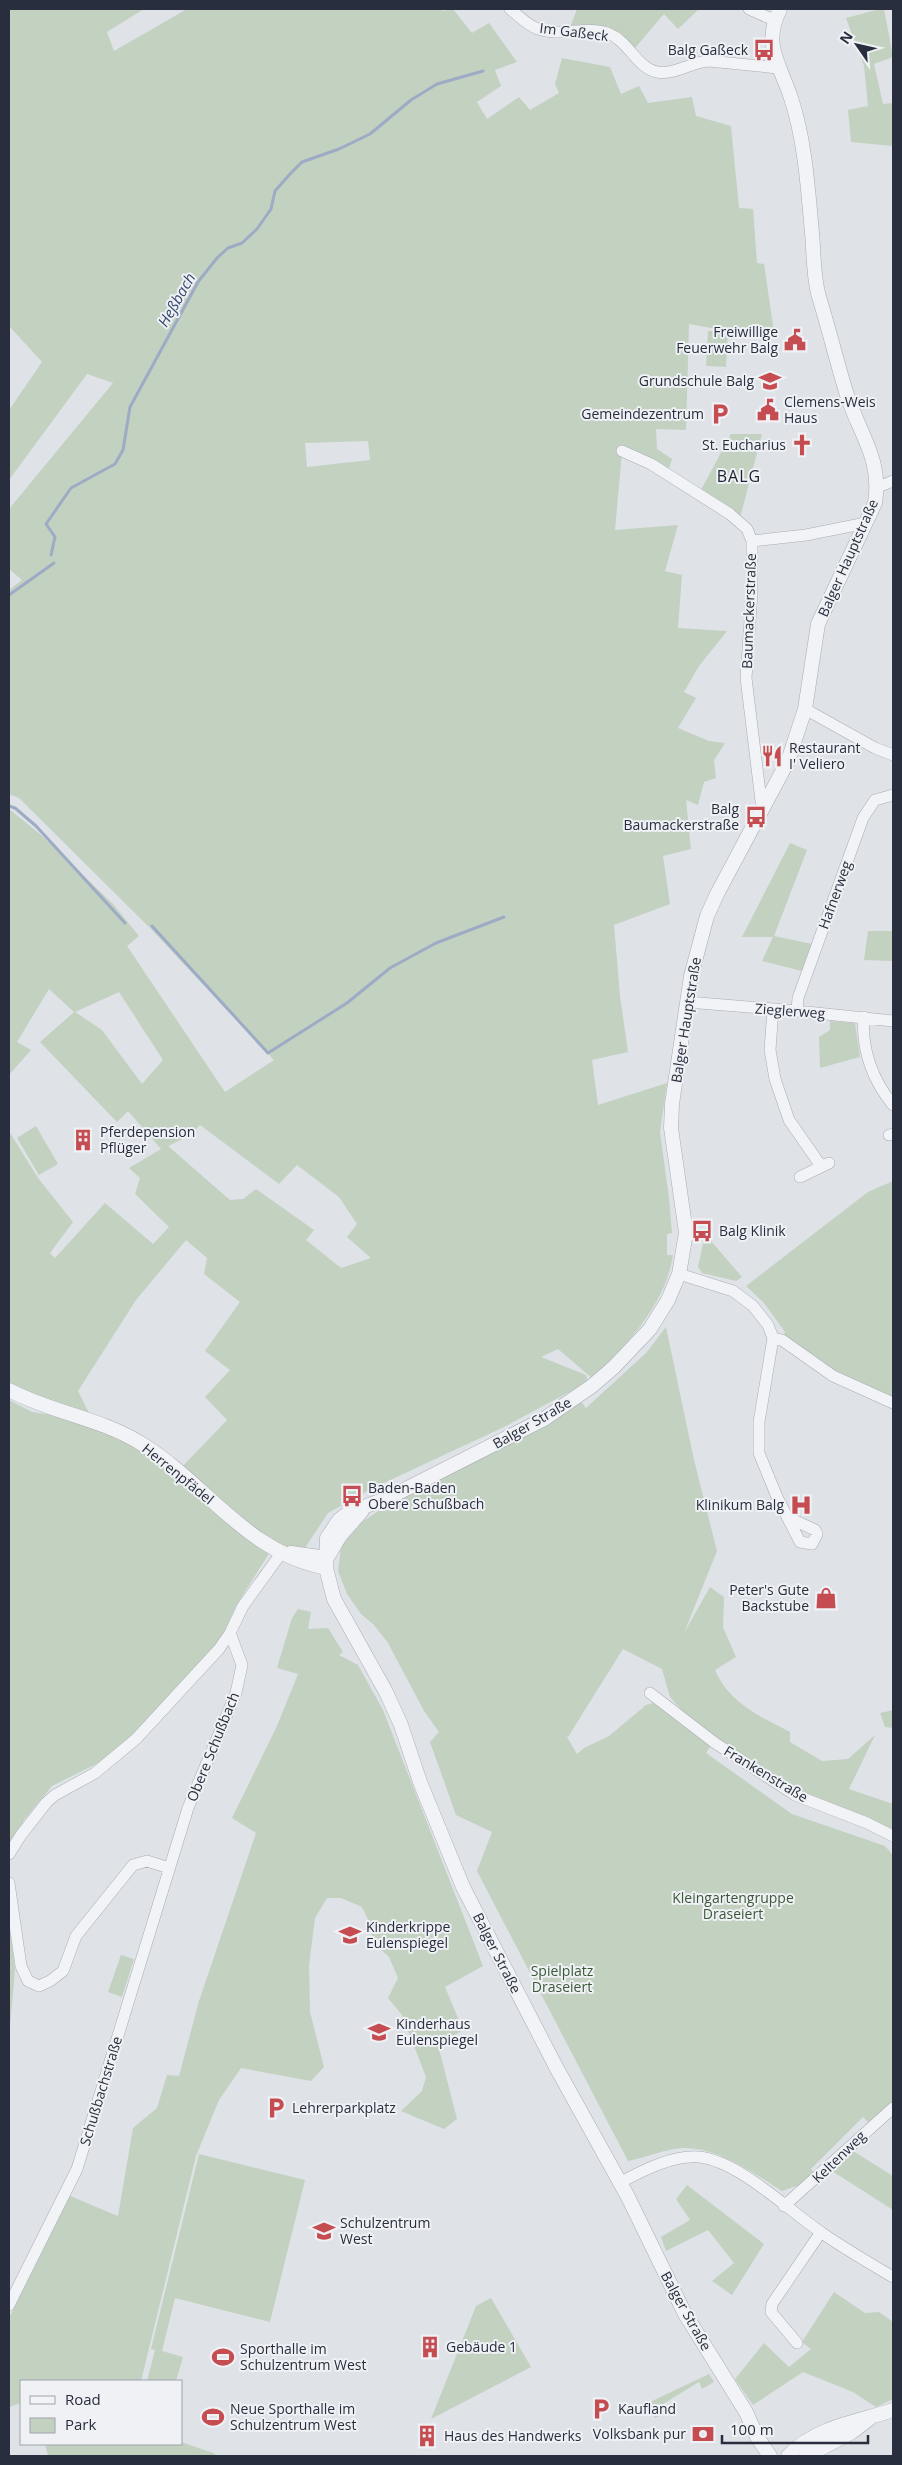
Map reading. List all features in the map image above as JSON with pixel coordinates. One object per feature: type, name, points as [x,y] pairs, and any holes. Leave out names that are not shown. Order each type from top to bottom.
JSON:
[{"type":"street","name":"Im Gaßeck","points":[[510,9],[539,30],[610,33],[624,42],[646,68],[654,72],[664,73],[699,62],[709,61],[778,68]]},
{"type":"street","points":[[750,9],[777,15]]},
{"type":"street","name":"Balger Hauptstraße","points":[[679,1274],[685,1245],[686,1228],[671,1128],[691,976],[707,916],[788,761],[805,709],[818,624],[875,503],[878,487],[872,453],[848,396],[818,293],[800,138],[791,98],[778,68],[772,42],[777,15]]},
{"type":"street","name":"Baumackerstraße","points":[[622,452],[651,464],[730,514],[746,529],[752,541],[752,592],[746,678],[762,810]]},
{"type":"street","points":[[878,487],[893,482]]},
{"type":"street","points":[[752,541],[806,535],[866,523]]},
{"type":"street","points":[[805,709],[875,748],[893,755]]},
{"type":"street","name":"Hafnerweg","points":[[797,1011],[798,998],[863,818],[876,800],[893,795]]},
{"type":"street","name":"Zieglerweg","points":[[687,1002],[893,1021]]},
{"type":"street","points":[[772,1009],[770,1050],[775,1079],[789,1120],[825,1164],[800,1178]]},
{"type":"street","points":[[864,1017],[863,1031],[870,1066],[893,1105]]},
{"type":"street","points":[[679,1274],[733,1291],[752,1306],[768,1325],[773,1338],[760,1422],[759,1453],[787,1517]]},
{"type":"street","name":"Balger Straße","points":[[679,1274],[668,1300],[650,1328],[614,1368],[592,1386],[544,1419],[431,1477],[348,1513],[330,1531],[326,1546],[327,1563],[334,1598],[386,1692],[463,1887],[686,2314],[746,2412],[757,2436],[770,2456]]},
{"type":"street","points":[[773,1338],[782,1340],[833,1376],[893,1402]]},
{"type":"street","name":"Herrenpfädel","points":[[9,1390],[32,1402],[120,1431],[163,1459],[252,1536],[304,1563],[327,1563]]},
{"type":"street","points":[[9,1854],[21,1835],[55,1795],[95,1774],[136,1739],[218,1649],[230,1633],[243,1606],[282,1552]]},
{"type":"street","name":"Obere Schußbach","points":[[170,1864],[188,1808],[236,1693],[242,1664],[230,1633]]},
{"type":"street","name":"Frankenstraße","points":[[650,1693],[715,1743],[795,1795],[867,1823],[893,1836]]},
{"type":"street","points":[[9,1883],[20,1966],[28,1981],[39,1986],[50,1981],[62,1971],[76,1936],[133,1865],[147,1862],[170,1864]]},
{"type":"street","name":"Schußbachstraße","points":[[9,2305],[77,2170],[170,1864]]},
{"type":"street","name":"Keltenweg","points":[[784,2206],[893,2108]]},
{"type":"street","points":[[619,2183],[646,2169],[697,2157],[716,2161],[750,2179],[821,2232],[893,2277]]},
{"type":"street","points":[[798,2343],[771,2312],[772,2304],[821,2232]]},
{"type":"street","points":[[788,2456],[795,2449],[842,2423],[893,2410]]},
{"type":"street","name":"Balger Straße","points":[[746,2412],[772,2443],[776,2456]]},
{"type":"street","points":[[806,2456],[852,2432],[871,2417]]},
{"type":"green space","points":[[9,9],[144,9],[107,32],[114,51],[187,9],[440,9],[443,11],[453,9],[472,33],[489,23],[517,62],[495,70],[501,86],[477,102],[487,119],[519,97],[530,110],[559,93],[555,84],[562,58],[610,67],[621,94],[639,86],[648,103],[692,97],[696,116],[731,126],[739,208],[753,209],[757,263],[764,264],[774,332],[747,335],[728,331],[726,367],[706,366],[708,331],[727,331],[689,324],[686,430],[656,429],[657,449],[672,459],[667,474],[622,452],[615,530],[678,525],[665,571],[682,575],[678,628],[727,631],[699,666],[684,692],[696,698],[678,728],[709,741],[725,743],[714,760],[716,778],[704,782],[698,805],[686,800],[691,849],[663,856],[670,904],[614,925],[620,996],[628,1052],[592,1060],[598,1105],[667,1083],[660,1132],[672,1233],[667,1234],[667,1255],[673,1255],[669,1274],[662,1291],[643,1323],[631,1338],[592,1378],[558,1349],[541,1357],[586,1375],[588,1382],[504,1427],[371,1489],[328,1513],[305,1548],[273,1547],[236,1606],[219,1645],[132,1736],[106,1759],[52,1786],[24,1820],[9,1849],[9,1400],[32,1412],[88,1420],[9,1388],[9,1131],[38,1178],[73,1222],[50,1253],[55,1258],[105,1203],[153,1244],[169,1227],[135,1194],[140,1178],[129,1168],[161,1149],[128,1111],[117,1122],[40,1042],[74,1012],[49,989],[17,1042],[31,1050],[9,1075],[9,809],[40,834],[113,904],[139,936],[127,946],[225,1092],[274,1060],[150,928],[19,798],[9,794],[9,590],[22,580],[9,569],[9,509],[113,383],[87,374],[9,480],[9,410],[42,362],[9,326]],"holes":[[[368,441],[370,460],[307,467],[305,443]],[[119,992],[163,1060],[142,1084],[102,1030],[75,1012]],[[200,1125],[279,1184],[297,1165],[339,1197],[357,1224],[347,1237],[371,1258],[341,1268],[306,1240],[314,1230],[256,1189],[243,1199],[230,1200],[168,1146],[191,1135]],[[186,1240],[207,1258],[204,1274],[240,1302],[205,1351],[230,1370],[205,1397],[227,1420],[178,1471],[93,1421],[78,1391],[136,1300]]]},
{"type":"green space","points":[[577,9],[699,9],[678,29],[664,14],[635,48],[611,29],[571,25]]},
{"type":"green space","points":[[884,9],[893,57],[874,64],[883,104],[893,103],[893,146],[851,142],[848,110],[868,106],[864,66],[846,18]]},
{"type":"green space","points":[[731,434],[762,434],[740,518],[701,490]]},
{"type":"green space","points":[[790,843],[807,850],[774,936],[812,944],[802,971],[762,961],[773,937],[742,937]]},
{"type":"green space","points":[[868,931],[893,931],[893,961],[864,960]]},
{"type":"green space","points":[[830,1021],[855,1023],[860,1057],[820,1068],[819,1037],[830,1030]]},
{"type":"green space","points":[[36,1126],[58,1164],[39,1175],[17,1138]]},
{"type":"green space","points":[[893,1181],[893,1403],[863,1390],[782,1340],[785,1332],[764,1303],[746,1286],[868,1192]]},
{"type":"green space","points":[[705,1234],[742,1277],[736,1281],[702,1273],[698,1267]]},
{"type":"green space","points":[[666,1327],[694,1460],[717,1551],[684,1633],[710,1587],[724,1597],[723,1627],[736,1657],[715,1670],[729,1692],[747,1708],[790,1732],[790,1742],[822,1761],[848,1759],[875,1735],[849,1789],[893,1804],[893,1835],[795,1795],[691,1721],[670,1697],[662,1669],[623,1649],[568,1737],[560,1734],[567,1737],[577,1754],[584,1748],[609,1736],[646,1705],[653,1703],[712,1744],[706,1753],[792,1814],[885,1846],[893,1855],[893,2102],[868,2122],[863,2117],[811,2169],[815,2174],[800,2185],[782,2191],[736,2163],[710,2152],[697,2149],[678,2148],[628,2161],[477,1871],[492,1832],[456,1815],[430,1742],[439,1732],[424,1711],[388,1643],[374,1625],[361,1614],[347,1594],[338,1571],[341,1547],[362,1522],[407,1492],[579,1399],[586,1408],[646,1353]]},
{"type":"green space","points":[[298,1609],[311,1612],[308,1629],[328,1628],[343,1652],[339,1655],[358,1665],[383,1710],[483,1966],[445,1987],[463,2030],[438,2045],[457,2119],[444,2129],[401,2111],[422,2091],[426,2077],[402,2015],[388,1998],[398,1978],[389,1957],[373,1942],[370,1924],[362,1907],[341,1898],[327,1898],[315,1918],[309,1965],[310,2012],[324,2067],[311,2081],[241,2068],[219,2100],[196,2156],[141,2380],[20,2380],[20,2403],[9,2407],[9,2318],[70,2196],[118,2216],[133,2128],[157,2108],[167,2075],[179,2076],[199,2001],[256,1833],[232,1818],[277,1726],[298,1674],[277,1668],[292,1618]]},
{"type":"green space","points":[[893,1710],[893,1728],[885,1727],[880,1713]]},
{"type":"green space","points":[[9,1919],[15,1970],[9,2037]]},
{"type":"green space","points":[[121,1955],[134,1959],[122,1997],[108,1992]]},
{"type":"green space","points":[[853,2151],[893,2176],[893,2210],[832,2171]]},
{"type":"green space","points":[[199,2154],[305,2180],[270,2322],[175,2298],[162,2351],[183,2357],[176,2380],[147,2380],[155,2350],[151,2349]]},
{"type":"green space","points":[[687,2185],[764,2244],[732,2295],[712,2281],[734,2263],[708,2230],[666,2251],[661,2237],[690,2220],[676,2199]]},
{"type":"green space","points":[[834,2292],[865,2313],[879,2312],[893,2322],[893,2399],[876,2407],[853,2392],[803,2372],[753,2405],[735,2379],[764,2343],[789,2367],[811,2349],[802,2342]]},
{"type":"green space","points":[[491,2298],[531,2367],[431,2419],[476,2306]]},
{"type":"green space","points":[[709,2374],[714,2382],[702,2389],[699,2382],[655,2409],[659,2416],[655,2418],[648,2403]]},
{"type":"green space","points":[[182,2442],[216,2454],[212,2456],[48,2456],[45,2445],[182,2445]]},
{"type":"waterway","name":"Heßbach","points":[[51,555],[55,537],[46,524],[71,488],[115,464],[123,450],[130,407],[198,282],[217,258],[228,248],[242,243],[257,229],[271,209],[275,191],[290,174],[302,162],[339,149],[370,134],[411,100],[437,84],[483,71]]},
{"type":"waterway","name":"Heßbach","points":[[9,595],[54,563]]},
{"type":"waterway","points":[[9,806],[15,808],[36,826],[125,923]]},
{"type":"waterway","points":[[152,926],[268,1053],[347,1003],[390,968],[436,943],[504,917]]},
{"type":"place","name":"Balg Gaßeck","points":[[764,50]]},
{"type":"place","name":"Freiwillige Feuerwehr Balg","points":[[795,340]]},
{"type":"place","name":"Grundschule Balg","points":[[770,381]]},
{"type":"place","name":"Clemens-Weis Haus","points":[[768,410]]},
{"type":"place","name":"Gemeindezentrum","points":[[720,414]]},
{"type":"place","name":"St. Eucharius","points":[[802,445]]},
{"type":"place","name":"Restaurant I' Veliero","points":[[772,756]]},
{"type":"place","name":"Balg Baumackerstraße","points":[[756,817]]},
{"type":"place","name":"Pferdepension Pflüger","points":[[83,1140]]},
{"type":"place","name":"Balg Klinik","points":[[702,1231]]},
{"type":"place","name":"Baden-Baden Obere Schußbach","points":[[352,1496]]},
{"type":"place","name":"Klinikum Balg","points":[[801,1505]]},
{"type":"place","name":"Peter's Gute Backstube","points":[[826,1598]]},
{"type":"place","name":"Kinderkrippe Eulenspiegel","points":[[350,1935]]},
{"type":"place","name":"Kinderhaus Eulenspiegel","points":[[379,2032]]},
{"type":"place","name":"Lehrerparkplatz","points":[[276,2108]]},
{"type":"place","name":"Schulzentrum West","points":[[324,2231]]},
{"type":"place","name":"Gebäude 1","points":[[430,2347]]},
{"type":"place","name":"Sporthalle im Schulzentrum West","points":[[223,2357]]},
{"type":"place","name":"Kaufland","points":[[601,2409]]},
{"type":"place","name":"Neue Sporthalle im Schulzentrum West","points":[[213,2417]]},
{"type":"place","name":"Volksbank pur","points":[[703,2434]]},
{"type":"place","name":"Haus des Handwerks","points":[[427,2436]]},
{"type":"district","name":"BALG","points":[[739,476]]},
{"type":"park label","name":"Kleingartengruppe Draseiert","points":[[733,1906]]},
{"type":"park label","name":"Spielplatz Draseiert","points":[[562,1979]]}]
